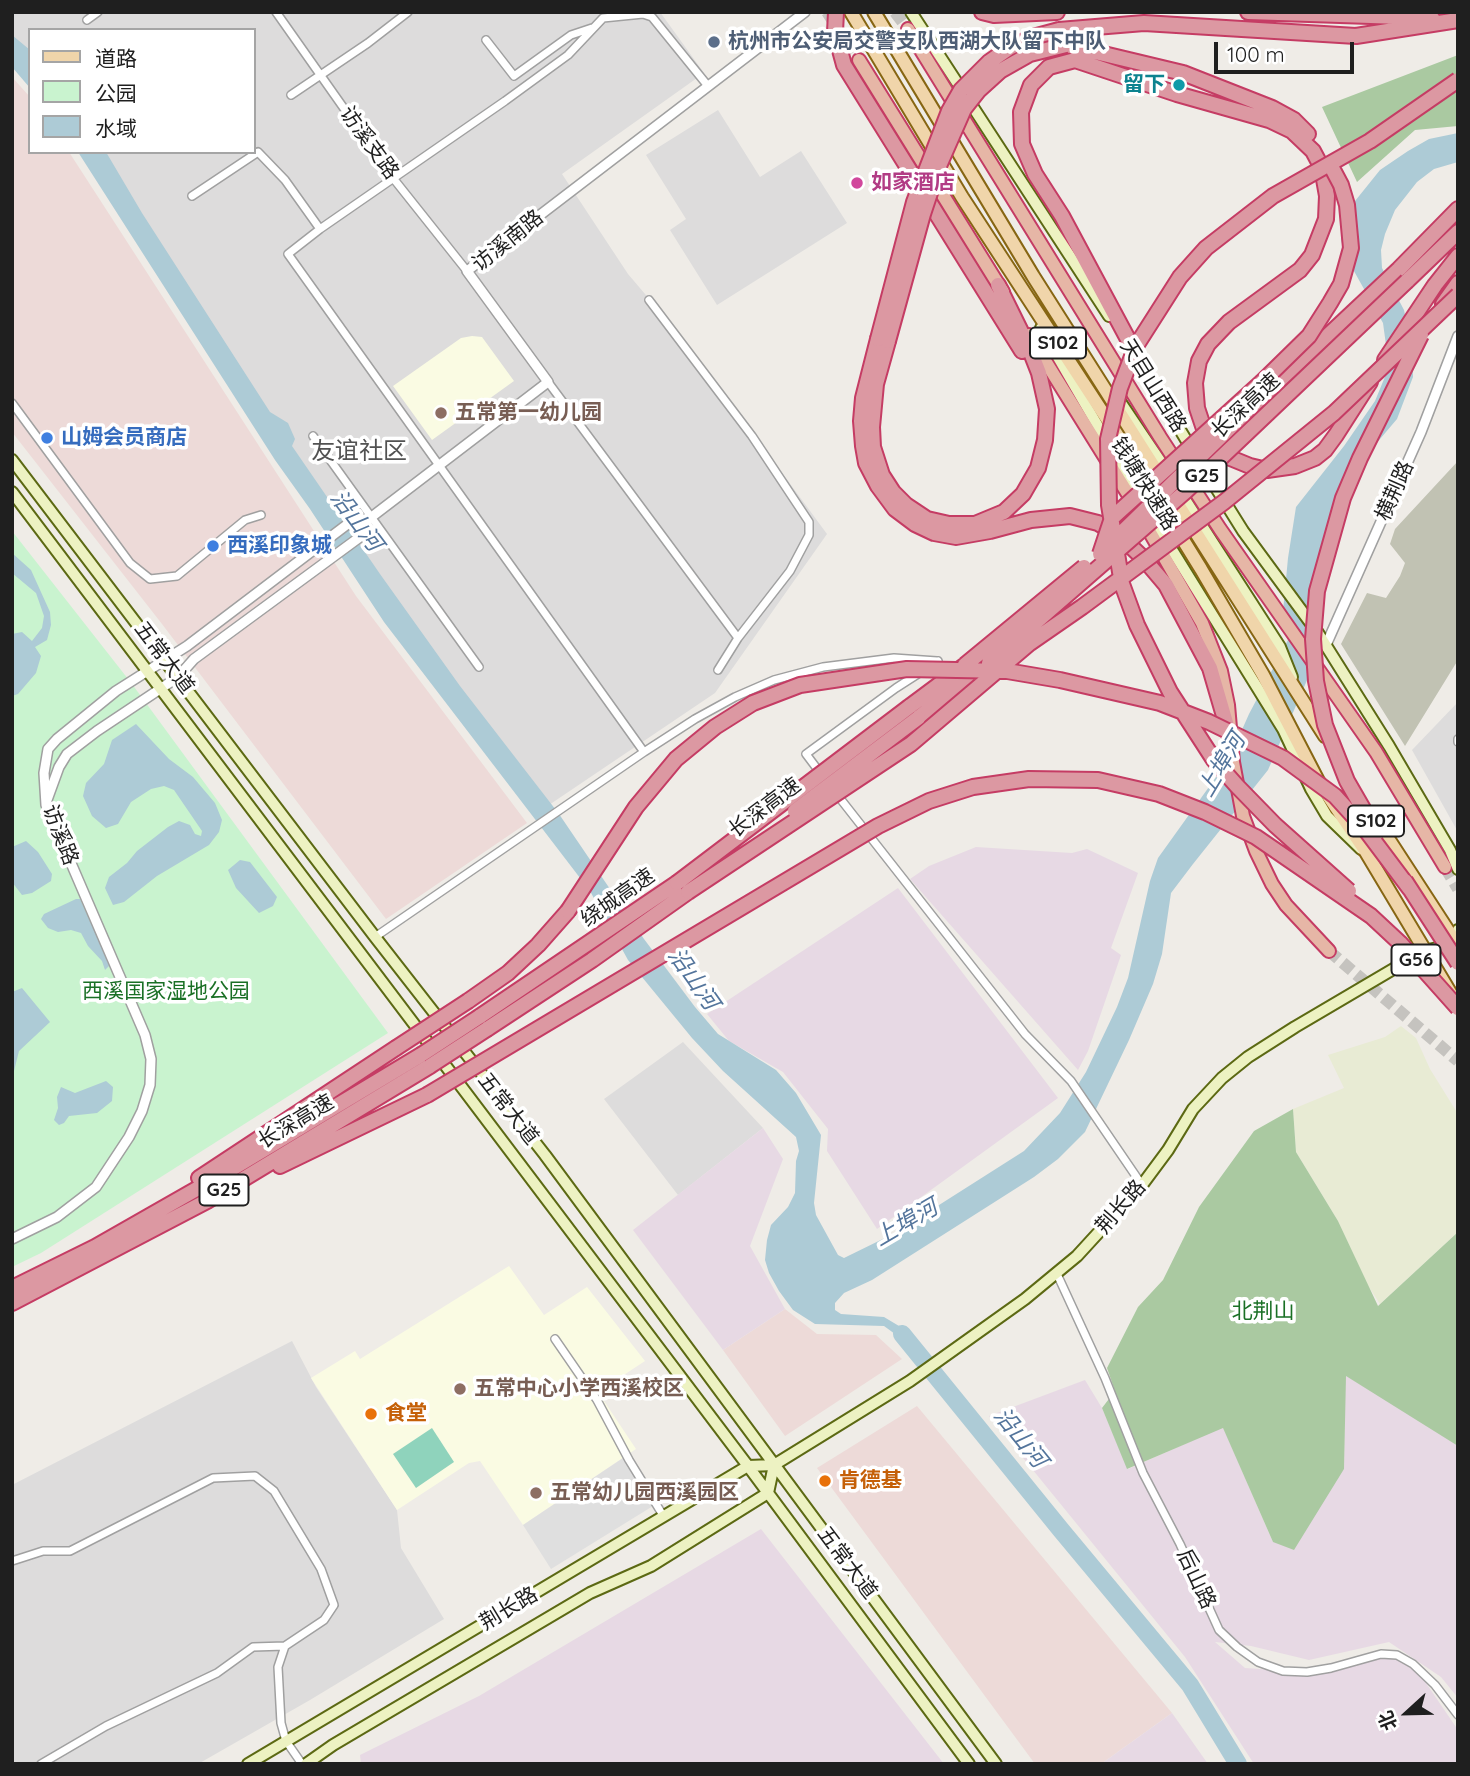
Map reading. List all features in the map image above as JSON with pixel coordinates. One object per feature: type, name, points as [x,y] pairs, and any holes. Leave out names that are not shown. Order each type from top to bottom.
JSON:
[{"type":"highway","points":[[836,12],[835,32],[844,65],[1014,337],[1031,366],[1047,409]]},
{"type":"highway","points":[[982,12],[994,15],[1057,12]]},
{"type":"highway","points":[[1248,12],[1374,14],[1458,19]]},
{"type":"highway","points":[[998,285],[1030,350],[1039,373],[1047,409],[1045,440],[1038,468],[1023,494],[1004,512],[975,524],[949,524],[927,519],[892,492],[882,475],[873,447],[872,407],[883,340],[914,202],[949,111],[961,90],[989,62],[1033,37],[1059,30],[1144,23],[1356,36],[1458,19]]},
{"type":"highway","name":"钱塘快速路","points":[[908,29],[1160,437],[1376,752],[1452,868]]},
{"type":"highway","points":[[1100,554],[1112,518],[1309,335],[1341,284],[1350,248],[1347,205],[1341,185],[1319,145],[1294,120],[1272,108],[1183,73],[1066,45],[1030,54],[1000,71],[979,90],[964,109],[939,166],[883,340],[869,369],[861,421],[866,463],[895,509],[915,524],[934,533],[956,537],[1031,520],[1070,516],[1098,523],[1121,537],[1166,585],[1191,631],[1210,668],[1231,740]]},
{"type":"highway","name":"钱塘快速路","points":[[859,60],[1135,506],[1202,623],[1221,671],[1243,816],[1256,851],[1286,905],[1329,951]]},
{"type":"highway","points":[[1152,384],[1062,216],[1035,174],[1022,144],[1021,112],[1031,85],[1049,67],[1076,60],[1177,94],[1269,120],[1292,131],[1313,151],[1322,168],[1327,196],[1326,219],[1312,255],[1300,270],[1229,322],[1208,344],[1199,361],[1195,383],[1197,408],[1203,426],[1228,457],[1250,467],[1267,470],[1295,466],[1315,458],[1325,450],[1435,285],[1458,256]]},
{"type":"highway","points":[[1371,916],[1353,895],[1275,825],[1237,786],[1214,760],[1170,692],[1137,625],[1122,584],[1109,505],[1108,439],[1120,388],[1136,346],[1180,277],[1206,248],[1273,196],[1370,141],[1458,80]]},
{"type":"highway","name":"长深高速","points":[[12,1303],[207,1201],[483,1023],[592,960],[682,887],[914,712],[989,663],[1186,491],[1403,275],[1458,209]]},
{"type":"highway","name":"长深高速","points":[[914,712],[965,665],[1100,554],[1403,275],[1458,232]]},
{"type":"highway","points":[[1410,889],[1347,781],[1329,736],[1315,681],[1312,639],[1318,592],[1343,498],[1421,334],[1458,283]]},
{"type":"highway","points":[[682,887],[911,744],[1030,643],[1224,502],[1334,413],[1458,295]]},
{"type":"highway","points":[[94,1247],[508,973],[568,911],[636,807],[676,760],[715,727],[753,704],[800,685],[907,669],[1007,671],[1160,703],[1209,722],[1283,758],[1335,796],[1365,829],[1410,889]]},
{"type":"highway","points":[[207,1201],[427,1095],[867,832],[929,802],[972,787],[1029,779],[1098,780],[1159,794],[1205,812],[1255,837],[1371,916]]},
{"type":"highway","name":"绕城高速","points":[[584,947],[682,887]]},
{"type":"highway","name":"G56","points":[[1410,889],[1458,963]]},
{"type":"highway","name":"G56","points":[[1371,916],[1400,943],[1458,1007]]},
{"type":"highway","name":"长深高速","points":[[483,1023],[584,947]]},
{"type":"highway","name":"长深高速","points":[[12,1288],[94,1247],[425,1060]]},
{"type":"main road","name":"S102","points":[[851,12],[962,197],[1000,251],[1135,462],[1287,729],[1366,852],[1458,1007]]},
{"type":"main road","name":"天目山西路","points":[[874,12],[1196,537],[1278,653],[1401,862],[1457,944]]},
{"type":"main road","name":"天目山西路","points":[[911,12],[1152,384],[1243,531],[1326,645],[1450,850],[1452,868]]},
{"type":"main road","name":"五常大道","points":[[12,460],[167,660],[375,937],[545,1155],[996,1764]]},
{"type":"main road","name":"五常大道","points":[[12,492],[748,1466],[969,1764]]},
{"type":"main road","points":[[1457,944],[1458,930]]},
{"type":"main road","name":"荆长路","points":[[248,1764],[748,1466],[774,1465],[910,1381],[1057,1274],[1110,1223],[1142,1185],[1193,1109],[1222,1078],[1248,1057],[1424,951],[1457,944]]},
{"type":"main road","points":[[768,1493],[774,1465]]},
{"type":"main road","name":"荆长路","points":[[304,1764],[590,1593],[652,1566],[768,1493]]},
{"type":"street","points":[[87,20],[98,12]]},
{"type":"street","name":"访溪支路","points":[[276,12],[393,177],[467,271]]},
{"type":"street","points":[[291,95],[368,43],[408,12]]},
{"type":"street","name":"访溪南路","points":[[548,382],[467,271],[805,12]]},
{"type":"street","points":[[644,751],[288,254],[568,55],[593,28],[601,15],[643,14],[652,18],[708,86]]},
{"type":"street","points":[[485,40],[514,76],[570,35],[593,28]]},
{"type":"street","points":[[256,153],[258,152],[285,180],[320,229]]},
{"type":"street","points":[[192,196],[255,154]]},
{"type":"street","points":[[649,300],[752,436],[809,522],[810,535],[789,571],[738,638],[718,670]]},
{"type":"street","name":"横荆路","points":[[1326,645],[1421,432],[1458,335]]},
{"type":"street","points":[[46,805],[59,767],[67,754],[178,677],[194,659],[364,534],[368,520],[548,382],[738,638]]},
{"type":"street","points":[[12,403],[130,563],[150,579],[177,576],[245,520],[261,515]]},
{"type":"street","points":[[313,436],[368,520],[479,667]]},
{"type":"street","name":"访溪路","points":[[12,1239],[57,1217],[96,1187],[117,1159],[129,1137],[142,1111],[150,1085],[150,1059],[145,1035],[46,805],[44,773],[48,749],[116,691],[167,660],[353,520],[368,520]]},
{"type":"street","points":[[375,937],[644,751],[695,719],[774,680],[823,667],[894,658],[938,661],[896,688],[806,754],[1025,1034],[1071,1081],[1142,1185]]},
{"type":"street","name":"后山路","points":[[1057,1274],[1105,1378],[1143,1473],[1219,1630],[1258,1662],[1283,1671],[1307,1672],[1381,1654],[1397,1655],[1413,1664],[1435,1685],[1458,1715]]},
{"type":"street","points":[[555,1339],[597,1400],[664,1517]]},
{"type":"street","points":[[12,1561],[43,1551],[70,1551],[213,1478],[255,1476],[274,1491],[321,1569],[334,1605],[324,1620],[285,1646],[253,1647],[217,1672],[106,1727],[41,1764]]},
{"type":"street","points":[[285,1646],[278,1667],[281,1723],[286,1741],[304,1764]]},
{"type":"shaded area","points":[[12,12],[660,12],[704,73],[562,174],[628,274],[685,341],[827,534],[715,693],[546,807],[382,589],[101,154],[256,154],[256,28],[28,28],[28,58],[12,44]]},
{"type":"shaded area","name":"西溪印象城","points":[[12,77],[28,95],[28,154],[70,154],[356,596],[527,823],[386,919],[12,432]]},
{"type":"shaded area","points":[[718,110],[760,177],[801,151],[847,223],[717,305],[670,230],[686,219],[646,155]]},
{"type":"shaded area","name":"五常第一幼儿园","points":[[482,337],[514,381],[432,440],[393,386],[461,338]]},
{"type":"shaded area","points":[[1458,461],[1458,660],[1405,746],[1341,644],[1367,593],[1386,598],[1400,576],[1405,563],[1390,544],[1395,529]]},
{"type":"shaded area","points":[[1458,702],[1458,832],[1412,750]]},
{"type":"shaded area","points":[[976,847],[1072,853],[1087,849],[1138,873],[1111,948],[1121,955],[1088,1051],[1078,1070],[910,879],[929,866]]},
{"type":"shaded area","points":[[898,888],[1058,1098],[877,1229],[827,1151],[828,1129],[783,1072],[729,1041],[707,1014]]},
{"type":"shaded area","points":[[1401,1026],[1416,1038],[1430,1069],[1458,1114],[1458,1232],[1380,1304],[1367,1284],[1338,1221],[1296,1152],[1293,1109],[1344,1088],[1328,1055],[1385,1037]]},
{"type":"shaded area","points":[[683,1042],[763,1128],[678,1195],[604,1099]]},
{"type":"shaded area","points":[[763,1128],[783,1159],[750,1246],[785,1309],[723,1350],[633,1230]]},
{"type":"shaded area","name":"五常中心小学西溪校区","points":[[509,1266],[544,1315],[587,1287],[645,1361],[598,1392],[636,1449],[523,1525],[480,1461],[469,1463],[397,1510],[311,1378],[355,1351],[360,1359]]},
{"type":"shaded area","points":[[785,1309],[817,1334],[876,1335],[902,1359],[785,1436],[723,1350]]},
{"type":"shaded area","points":[[292,1341],[316,1387],[397,1510],[401,1548],[444,1619],[198,1764],[12,1764],[12,1485]]},
{"type":"shaded area","points":[[1345,1375],[1458,1443],[1458,1698],[1441,1677],[1389,1642],[1309,1660],[1251,1646],[1215,1642],[1245,1668],[1307,1672],[1397,1655],[1413,1664],[1458,1730],[1458,1764],[1254,1764],[1185,1657],[989,1416],[1085,1380],[1102,1408],[1128,1469],[1223,1427],[1273,1542],[1344,1469]]},
{"type":"shaded area","points":[[917,1406],[1172,1713],[1101,1764],[1035,1764],[817,1468]]},
{"type":"shaded area","points":[[623,1458],[653,1506],[551,1569],[523,1525]]},
{"type":"shaded area","points":[[761,1529],[944,1764],[361,1764],[360,1755],[479,1696]]},
{"type":"shaded area","points":[[1172,1713],[1208,1764],[1101,1764]]},
{"type":"green space","points":[[1458,55],[1458,126],[1415,130],[1357,182],[1322,107]]},
{"type":"green space","name":"西溪国家湿地公园","points":[[12,531],[132,684],[388,1033],[41,1253],[12,1267]]},
{"type":"green space","name":"北荆山","points":[[1293,1109],[1296,1152],[1338,1221],[1378,1306],[1458,1232],[1458,1446],[1346,1376],[1344,1469],[1294,1550],[1273,1542],[1223,1428],[1127,1469],[1102,1408],[1115,1391],[1107,1368],[1138,1307],[1163,1280],[1199,1207],[1254,1131]]},
{"type":"green space","points":[[432,1428],[454,1462],[416,1488],[393,1454]]},
{"type":"water","points":[[12,35],[28,48],[28,86],[12,67]]},
{"type":"water","points":[[1458,133],[1458,162],[1434,169],[1417,182],[1395,210],[1381,250],[1382,268],[1404,310],[1412,347],[1413,377],[1397,419],[1369,452],[1347,504],[1316,620],[1308,678],[1268,770],[1171,893],[1162,954],[1153,984],[1085,1132],[1058,1159],[1034,1177],[872,1280],[844,1293],[835,1303],[835,1310],[841,1314],[884,1317],[899,1326],[922,1346],[910,1354],[895,1334],[884,1326],[815,1324],[793,1310],[779,1291],[765,1260],[767,1240],[771,1225],[788,1207],[795,1193],[799,1151],[796,1137],[723,1071],[628,960],[590,891],[384,622],[275,460],[79,154],[107,154],[270,412],[288,423],[295,439],[292,446],[380,574],[460,686],[559,814],[644,939],[695,1007],[718,1034],[776,1070],[796,1093],[821,1135],[814,1203],[816,1215],[838,1255],[844,1258],[895,1233],[1024,1151],[1060,1113],[1086,1072],[1128,978],[1150,881],[1158,858],[1229,759],[1288,640],[1283,611],[1296,507],[1375,401],[1389,367],[1383,323],[1345,255],[1341,240],[1342,224],[1347,211],[1380,170],[1429,139]]},
{"type":"water","points":[[12,553],[31,570],[50,612],[51,625],[47,640],[35,647],[41,656],[36,673],[18,694],[12,696],[12,634],[22,632],[32,641],[42,628],[44,616],[36,593],[12,573]]},
{"type":"water","points":[[136,724],[169,759],[193,777],[215,803],[222,820],[219,832],[209,845],[157,876],[124,902],[113,905],[105,888],[109,877],[137,851],[179,821],[190,825],[195,834],[201,836],[202,831],[174,790],[164,786],[151,789],[131,802],[118,824],[106,828],[92,816],[83,796],[86,783],[104,764],[112,740]]},
{"type":"water","points":[[26,841],[38,852],[52,874],[51,881],[32,893],[22,895],[12,882],[12,847]]},
{"type":"water","points":[[240,860],[250,862],[277,897],[273,906],[259,913],[236,888],[228,870]]},
{"type":"water","points":[[80,899],[102,948],[109,966],[105,970],[102,961],[88,946],[81,933],[71,930],[58,932],[48,928],[41,919],[44,914]]},
{"type":"water","points":[[22,988],[50,1022],[19,1051],[12,1079],[12,992]]},
{"type":"water","points":[[106,1081],[113,1087],[112,1101],[97,1113],[69,1116],[59,1125],[54,1120],[61,1087],[75,1093]]},
{"type":"waterway","name":"沿山河","points":[[902,1334],[1190,1685],[1238,1764]]},
{"type":"tunnel","points":[[827,12],[859,60]]},
{"type":"tunnel","points":[[895,12],[908,29]]},
{"type":"tunnel","points":[[1445,867],[1458,889]]},
{"type":"tunnel","points":[[1329,951],[1458,1061]]},
{"type":"place","name":"杭州市公安局交警支队西湖大队留下中队","points":[[714,42]]},
{"type":"place","name":"留下","points":[[1179,85]]},
{"type":"place","name":"如家酒店","points":[[857,183]]},
{"type":"place","name":"五常第一幼儿园","points":[[441,413]]},
{"type":"place","name":"山姆会员商店","points":[[47,438]]},
{"type":"place","name":"西溪印象城","points":[[213,546]]},
{"type":"place","name":"五常中心小学西溪校区","points":[[460,1389]]},
{"type":"place","name":"食堂","points":[[371,1414]]},
{"type":"place","name":"肯德基","points":[[825,1481]]},
{"type":"place","name":"五常幼儿园西溪园区","points":[[536,1493]]},
{"type":"district","name":"友谊社区","points":[[359,452]]},
{"type":"water label","name":"上埠河","points":[[1222,765]]},
{"type":"water label","name":"上埠河","points":[[906,1223]]}]
